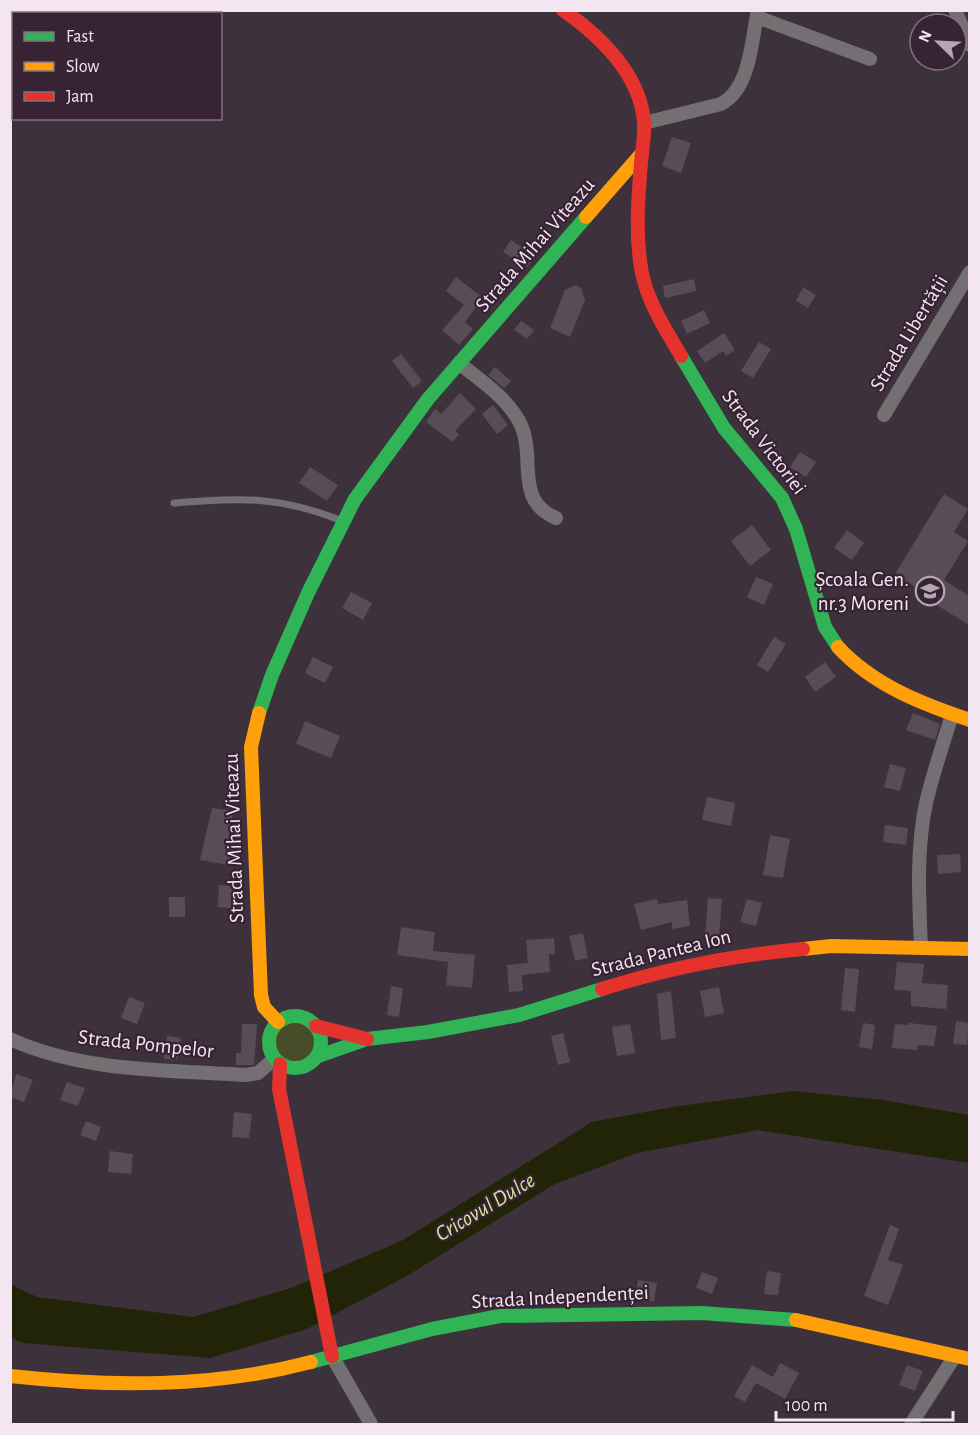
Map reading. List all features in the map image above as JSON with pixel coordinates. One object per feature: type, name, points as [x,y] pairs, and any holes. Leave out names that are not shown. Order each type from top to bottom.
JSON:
[{"type":"street","name":"Strada Victoriei","points":[[563,10],[589,31],[623,69],[642,105],[644,123],[639,248],[642,273],[650,299],[704,399],[726,431],[780,494],[792,515],[826,630],[837,647],[861,669],[952,715],[969,720]]},
{"type":"street","points":[[955,10],[969,45]]},
{"type":"street","points":[[644,123],[721,104],[739,92],[758,14],[870,60]]},
{"type":"street","name":"Strada Mihai Viteazu","points":[[278,1022],[264,1007],[259,981],[251,747],[254,729],[272,675],[342,521],[355,500],[428,399],[642,153]]},
{"type":"street","name":"Strada Libertății","points":[[884,415],[969,272]]},
{"type":"street","points":[[459,363],[507,403],[520,423],[527,445],[532,500],[541,512],[556,518]]},
{"type":"street","points":[[921,947],[919,874],[921,837],[926,804],[952,715]]},
{"type":"street","name":"Strada Pantea Ion","points":[[316,1057],[367,1039],[428,1032],[508,1017],[635,978],[742,954],[831,946],[969,950]]},
{"type":"street","points":[[277,1061],[296,1069],[311,1063],[316,1057],[321,1042],[316,1026],[302,1017],[293,1016],[278,1022],[269,1036],[268,1044],[277,1061],[279,1089],[315,1261],[332,1356],[371,1425]]},
{"type":"street","name":"Strada Pantea Ion","points":[[316,1026],[367,1039]]},
{"type":"street","name":"Strada Pompelor","points":[[10,1039],[59,1055],[104,1064],[159,1069],[245,1075],[258,1073],[277,1061]]},
{"type":"street","name":"Strada Independenței","points":[[10,1376],[68,1383],[192,1383],[272,1371],[450,1325],[489,1318],[723,1313],[798,1320],[969,1359]]},
{"type":"street","points":[[911,1425],[955,1356]]},
{"type":"lane","points":[[174,503],[232,499],[266,500],[307,507],[342,521]]},
{"type":"shaded area","points":[[295,1022],[303,1023],[310,1028],[315,1035],[315,1051],[310,1058],[303,1063],[295,1064],[287,1063],[280,1058],[275,1051],[274,1043],[275,1035],[280,1028],[287,1023]]},
{"type":"water","name":"Cricovul Dulce","points":[[793,1091],[883,1100],[969,1115],[969,1163],[758,1130],[637,1153],[555,1184],[405,1277],[307,1329],[210,1358],[23,1343],[11,1338],[10,1284],[37,1297],[193,1317],[294,1287],[403,1240],[592,1122],[672,1107]]},
{"type":"building","points":[[672,137],[691,143],[681,173],[662,166]]},
{"type":"building","points":[[511,240],[536,257],[527,267],[503,252]]},
{"type":"building","points":[[456,277],[483,298],[465,322],[473,329],[459,345],[442,330],[464,305],[446,291]]},
{"type":"building","points":[[694,279],[696,291],[665,298],[663,286]]},
{"type":"building","points":[[575,285],[581,288],[585,300],[570,337],[550,328],[565,290]]},
{"type":"building","points":[[803,287],[816,295],[808,308],[796,301]]},
{"type":"building","points":[[704,310],[710,323],[687,334],[681,321]]},
{"type":"building","points":[[521,321],[534,330],[527,339],[514,330]]},
{"type":"building","points":[[724,333],[735,350],[726,356],[723,351],[705,363],[697,351]]},
{"type":"building","points":[[759,342],[771,349],[753,378],[741,371]]},
{"type":"building","points":[[401,354],[422,381],[413,388],[392,361]]},
{"type":"building","points":[[495,367],[511,381],[504,388],[488,375]]},
{"type":"building","points":[[460,393],[476,409],[455,431],[459,434],[453,442],[426,422],[435,409],[441,414]]},
{"type":"building","points":[[493,405],[508,425],[497,434],[482,414]]},
{"type":"building","points":[[800,452],[816,462],[806,477],[790,467]]},
{"type":"building","points":[[310,467],[338,485],[327,501],[299,483]]},
{"type":"building","name":"Școala Gen. nr.3 Moreni","points":[[944,494],[968,509],[954,532],[968,541],[944,580],[969,596],[969,625],[932,602],[934,599],[895,574]]},
{"type":"building","points":[[752,525],[771,550],[750,566],[731,541]]},
{"type":"building","points":[[847,530],[864,543],[852,560],[834,548]]},
{"type":"building","points":[[756,577],[773,584],[764,605],[747,597]]},
{"type":"building","points":[[351,592],[372,603],[363,620],[342,608]]},
{"type":"building","points":[[774,637],[786,644],[768,672],[757,665]]},
{"type":"building","points":[[313,657],[333,667],[325,683],[305,673]]},
{"type":"building","points":[[825,662],[836,677],[815,692],[805,677]]},
{"type":"building","points":[[913,713],[940,724],[935,740],[906,730]]},
{"type":"building","points":[[305,721],[340,736],[331,758],[296,744]]},
{"type":"building","points":[[890,764],[906,768],[900,791],[884,787]]},
{"type":"building","points":[[707,797],[735,803],[731,826],[702,820]]},
{"type":"building","points":[[212,808],[233,811],[229,835],[234,835],[229,865],[200,860]]},
{"type":"building","points":[[885,825],[908,828],[906,845],[883,842]]},
{"type":"building","points":[[770,835],[790,839],[783,878],[763,875]]},
{"type":"building","points":[[960,854],[961,872],[938,874],[937,855]]},
{"type":"building","points":[[219,885],[234,886],[233,908],[218,907]]},
{"type":"building","points":[[169,897],[185,897],[185,917],[169,917]]},
{"type":"building","points":[[708,898],[722,899],[719,938],[705,937]]},
{"type":"building","points":[[657,899],[658,904],[687,900],[690,926],[672,929],[672,922],[641,930],[634,904]]},
{"type":"building","points":[[747,899],[762,903],[756,926],[740,922]]},
{"type":"building","points":[[401,927],[435,932],[433,951],[475,955],[472,988],[446,985],[448,962],[397,955]]},
{"type":"building","points":[[583,933],[588,958],[575,961],[569,936]]},
{"type":"building","points":[[554,938],[555,954],[549,954],[550,972],[522,975],[523,991],[509,992],[507,965],[528,963],[526,940]]},
{"type":"building","points":[[897,962],[924,964],[922,983],[948,985],[946,1009],[911,1006],[911,991],[894,990]]},
{"type":"building","points":[[845,968],[859,969],[855,1012],[841,1010]]},
{"type":"building","points":[[391,986],[403,988],[399,1017],[387,1015]]},
{"type":"building","points":[[719,987],[724,1013],[705,1017],[700,991]]},
{"type":"building","points":[[671,991],[676,1038],[661,1040],[657,994]]},
{"type":"building","points":[[129,997],[145,1003],[137,1024],[121,1018]]},
{"type":"building","points":[[956,1021],[969,1023],[967,1045],[953,1044]]},
{"type":"building","points":[[863,1023],[875,1025],[872,1049],[859,1047]]},
{"type":"building","points":[[909,1023],[937,1026],[934,1046],[918,1045],[917,1050],[892,1048],[895,1024],[909,1025]]},
{"type":"building","points":[[242,1024],[257,1024],[254,1065],[236,1065],[236,1053],[241,1053]]},
{"type":"building","points":[[630,1024],[635,1053],[617,1056],[612,1027]]},
{"type":"building","points":[[563,1033],[570,1062],[558,1065],[551,1036]]},
{"type":"building","points":[[167,1036],[181,1038],[177,1060],[164,1059]]},
{"type":"building","points":[[16,1074],[33,1080],[24,1102],[10,1097]]},
{"type":"building","points":[[67,1082],[85,1088],[78,1106],[60,1100]]},
{"type":"building","points":[[234,1112],[252,1114],[249,1138],[232,1137]]},
{"type":"building","points":[[86,1121],[101,1127],[96,1141],[80,1135]]},
{"type":"building","points":[[110,1151],[133,1154],[131,1174],[108,1172]]},
{"type":"building","points":[[890,1225],[899,1229],[888,1260],[903,1265],[888,1305],[864,1296]]},
{"type":"building","points":[[767,1271],[781,1273],[778,1295],[764,1294]]},
{"type":"building","points":[[702,1272],[718,1278],[712,1294],[696,1288]]},
{"type":"building","points":[[638,1280],[657,1283],[654,1301],[635,1300]]},
{"type":"building","points":[[780,1363],[799,1373],[785,1399],[756,1383],[745,1402],[734,1396],[752,1365],[773,1377]]},
{"type":"building","points":[[907,1365],[923,1371],[915,1391],[899,1385]]},
{"type":"traffic: fast","points":[[259,713],[272,675],[308,593],[355,499],[428,399],[586,217]]},
{"type":"traffic: fast","points":[[681,356],[724,428],[782,498],[796,529],[825,627],[838,647]]},
{"type":"traffic: fast","points":[[316,1057],[367,1039],[428,1032],[519,1015],[602,989]]},
{"type":"traffic: fast","points":[[290,1016],[300,1016],[314,1023],[321,1042],[314,1061],[300,1068],[290,1068],[280,1064],[273,1057],[269,1047],[269,1037],[273,1027],[280,1020],[290,1016]]},
{"type":"traffic: fast","points":[[311,1362],[432,1329],[500,1316],[702,1313],[796,1320]]},
{"type":"traffic: slow","points":[[586,217],[642,153]]},
{"type":"traffic: slow","points":[[838,647],[882,683],[916,700],[970,720]]},
{"type":"traffic: slow","points":[[259,713],[251,747],[261,995],[264,1007],[278,1022]]},
{"type":"traffic: slow","points":[[803,949],[831,946],[970,949]]},
{"type":"traffic: slow","points":[[796,1320],[970,1359]]},
{"type":"traffic: slow","points":[[10,1376],[86,1382],[161,1383],[236,1377],[311,1362]]},
{"type":"traffic: jam","points":[[563,10],[591,32],[616,58],[635,88],[641,104],[644,127],[638,232],[642,273],[653,306],[681,356]]},
{"type":"traffic: jam","points":[[602,989],[702,963],[803,949]]},
{"type":"traffic: jam","points":[[316,1026],[367,1039]]},
{"type":"traffic: jam","points":[[280,1064],[279,1089],[332,1356]]},
{"type":"place","name":"Școala Gen. nr.3 Moreni","points":[[930,591]]}]
